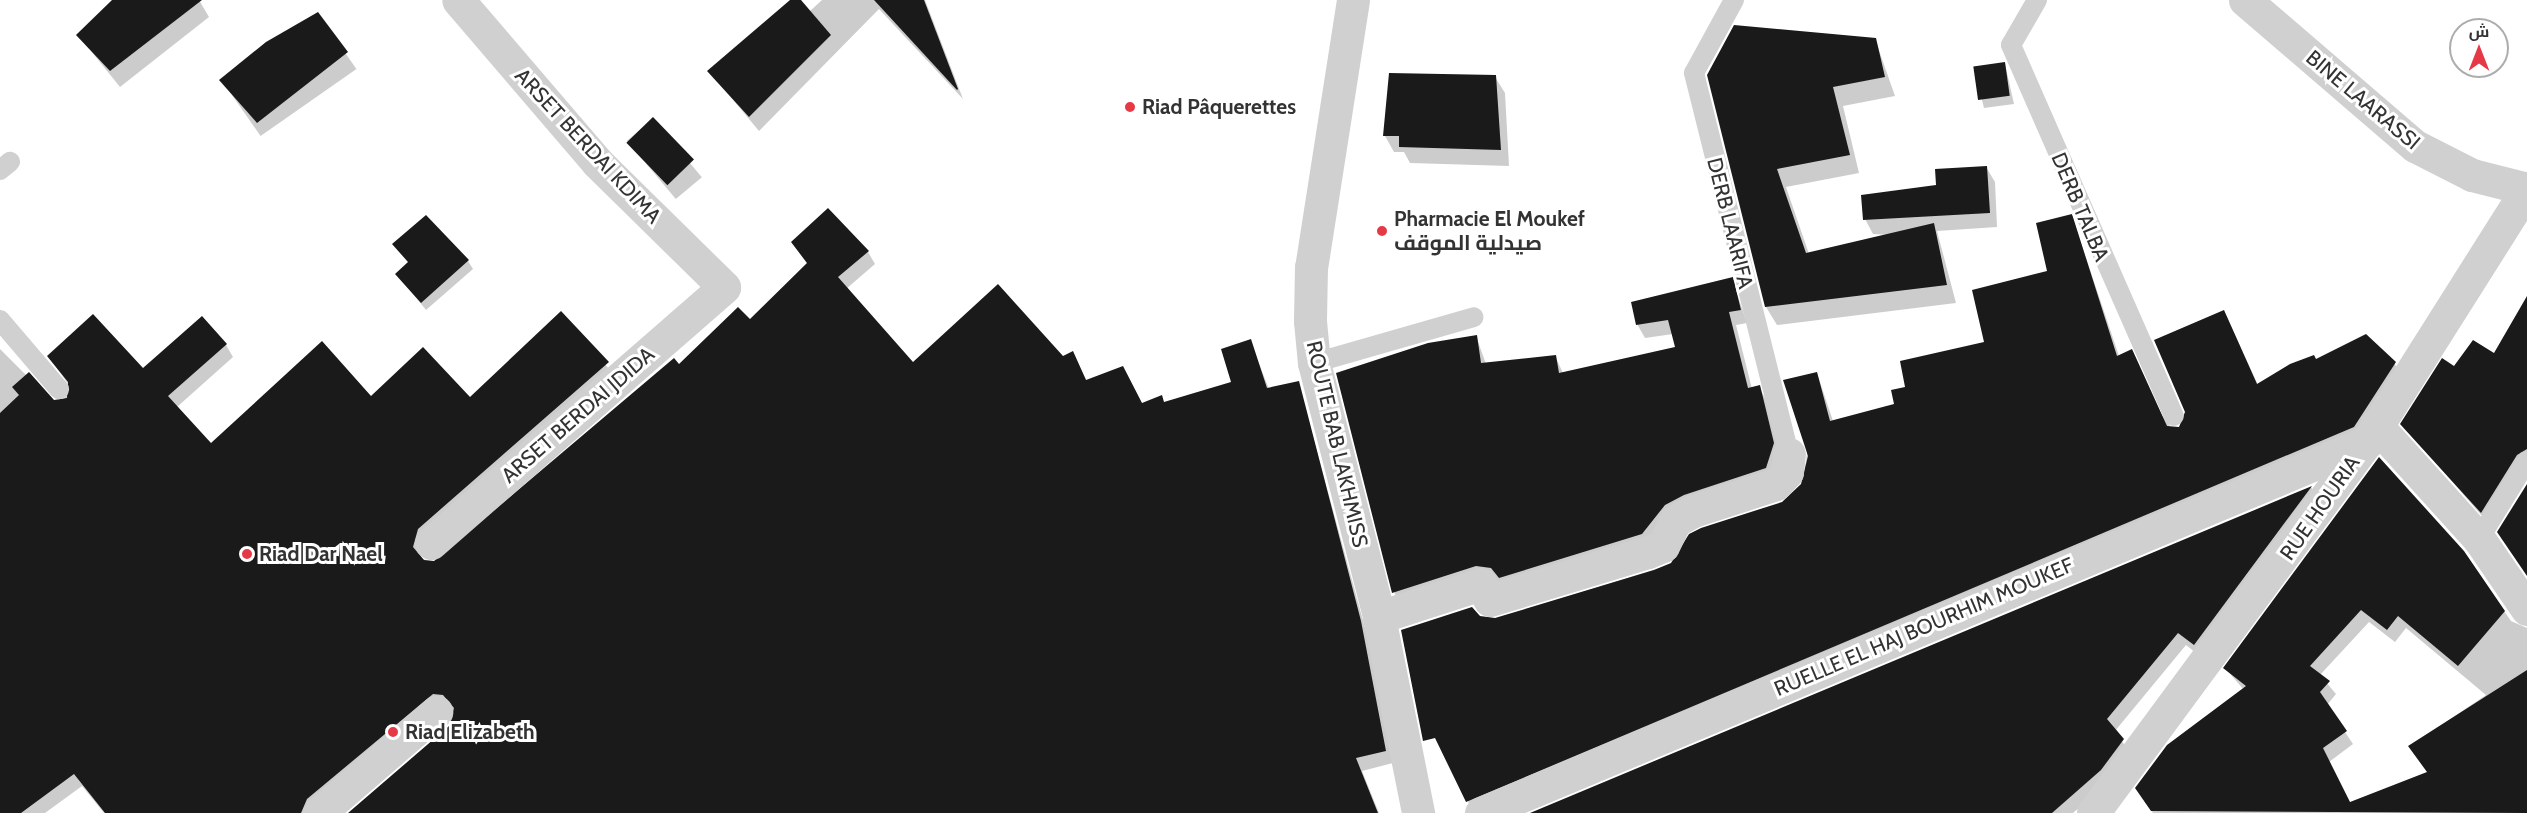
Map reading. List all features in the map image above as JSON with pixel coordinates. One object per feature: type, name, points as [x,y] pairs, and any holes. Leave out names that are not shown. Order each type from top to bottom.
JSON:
[{"type":"street","name":"ARSET BERDAI KDIMA","points":[[458,0],[597,162],[724,287]]},
{"type":"street","name":"ROUTE BAB LAKHMISS","points":[[1353,0],[1311,267],[1314,363],[1379,617],[1418,813]]},
{"type":"street","name":"BINE LAARASSI","points":[[2246,0],[2415,146],[2472,175],[2527,189]]},
{"type":"street","name":"RUE HOURIA","points":[[2093,813],[2372,433],[2527,189]]},
{"type":"street","name":"ARSET BERDAI JDIDA","points":[[431,543],[724,287]]},
{"type":"street","points":[[2372,433],[2479,539],[2526,606]]},
{"type":"street","name":"RUELLE EL HAJ BOURHIM MOUKEF","points":[[1481,813],[2372,433]]},
{"type":"street","points":[[1379,617],[1482,584],[1490,600],[1648,552],[1663,546],[1675,521],[1693,511],[1776,484],[1786,472],[1789,454]]},
{"type":"street","points":[[320,813],[436,712]]},
{"type":"lane","name":"DERB LAARIFA","points":[[1734,0],[1694,73],[1789,454]]},
{"type":"lane","name":"DERB TALBA","points":[[2037,0],[2011,45],[2174,416]]},
{"type":"lane","points":[[1314,363],[1474,317]]},
{"type":"lane","points":[[0,320],[59,389]]},
{"type":"lane","points":[[2479,539],[2527,461]]},
{"type":"building","points":[[112,0],[202,0],[110,71],[76,35]]},
{"type":"building","points":[[790,0],[801,0],[831,35],[749,117],[707,71]]},
{"type":"building","points":[[874,0],[924,0],[957,90]]},
{"type":"building","points":[[318,12],[348,52],[257,123],[219,80],[266,42]]},
{"type":"building","points":[[1734,25],[1876,38],[1885,77],[1833,87],[1850,155],[1777,169],[1806,253],[1934,223],[1947,285],[1765,307],[1707,75]]},
{"type":"building","points":[[2005,62],[2010,96],[1978,100],[1973,66]]},
{"type":"building","points":[[1389,73],[1496,75],[1501,150],[1399,147],[1399,136],[1383,136]]},
{"type":"building","points":[[653,117],[694,159],[667,185],[626,143]]},
{"type":"building","points":[[1987,166],[1990,213],[1863,220],[1861,195],[1936,185],[1935,169]]},
{"type":"building","points":[[828,208],[869,251],[838,277],[913,362],[998,284],[1063,356],[1073,351],[1086,380],[1123,366],[1142,403],[1162,395],[1164,402],[1231,382],[1221,349],[1251,339],[1267,388],[1299,381],[1361,621],[1386,751],[1356,758],[1378,813],[348,813],[449,726],[454,708],[443,695],[433,694],[307,799],[301,813],[105,813],[74,774],[21,813],[0,813],[0,413],[19,395],[12,387],[29,372],[54,400],[67,398],[68,382],[47,356],[93,314],[143,368],[202,316],[227,344],[168,396],[211,443],[322,341],[371,396],[423,347],[470,397],[561,311],[609,362],[418,529],[413,547],[424,560],[434,561],[674,358],[679,364],[738,307],[750,319],[807,263],[791,242]]},
{"type":"building","points":[[2072,214],[2117,356],[2132,349],[2167,426],[2179,427],[2185,412],[2154,340],[2224,310],[2257,384],[2290,364],[2314,355],[2316,359],[2366,334],[2396,362],[2354,427],[1466,802],[1435,738],[1423,741],[1401,630],[1472,607],[1480,616],[1495,618],[1654,570],[1671,563],[1689,534],[1782,502],[1801,484],[1808,456],[1783,380],[1817,372],[1830,421],[1894,404],[1891,390],[1905,387],[1900,361],[1984,342],[1972,290],[2047,271],[2036,223]]},
{"type":"building","points":[[426,215],[469,260],[421,303],[395,274],[408,262],[392,244]]},
{"type":"building","points":[[1733,277],[1741,310],[1729,312],[1748,388],[1760,385],[1774,443],[1766,468],[1684,495],[1665,505],[1642,534],[1499,578],[1491,568],[1476,566],[1392,593],[1336,373],[1428,343],[1477,335],[1481,363],[1556,355],[1559,373],[1675,347],[1668,320],[1636,325],[1631,302]]},
{"type":"building","points":[[2527,296],[2527,449],[2517,455],[2481,513],[2400,424],[2442,358],[2454,366],[2473,340],[2494,353]]},
{"type":"building","points":[[2379,457],[2464,551],[2505,611],[2458,666],[2398,616],[2387,630],[2361,610],[2310,666],[2330,681],[2320,692],[2347,731],[2323,748],[2350,802],[2427,772],[2408,746],[2527,670],[2527,813],[2151,811],[2135,788],[2167,745],[2246,686],[2223,668]]},
{"type":"building","points":[[2527,484],[2527,576],[2497,532]]},
{"type":"building","points":[[2312,486],[2194,645],[2178,633],[2107,719],[2124,739],[2101,770],[2052,813],[1530,813]]},
{"type":"place","name":"Riad Pâquerettes","points":[[1130,107]]},
{"type":"place","name":"Pharmacie El Moukef صيدلية الموقف","points":[[1382,231]]},
{"type":"place","name":"Riad Dar Nael","points":[[247,554]]},
{"type":"place","name":"Riad Elizabeth","points":[[393,732]]}]
